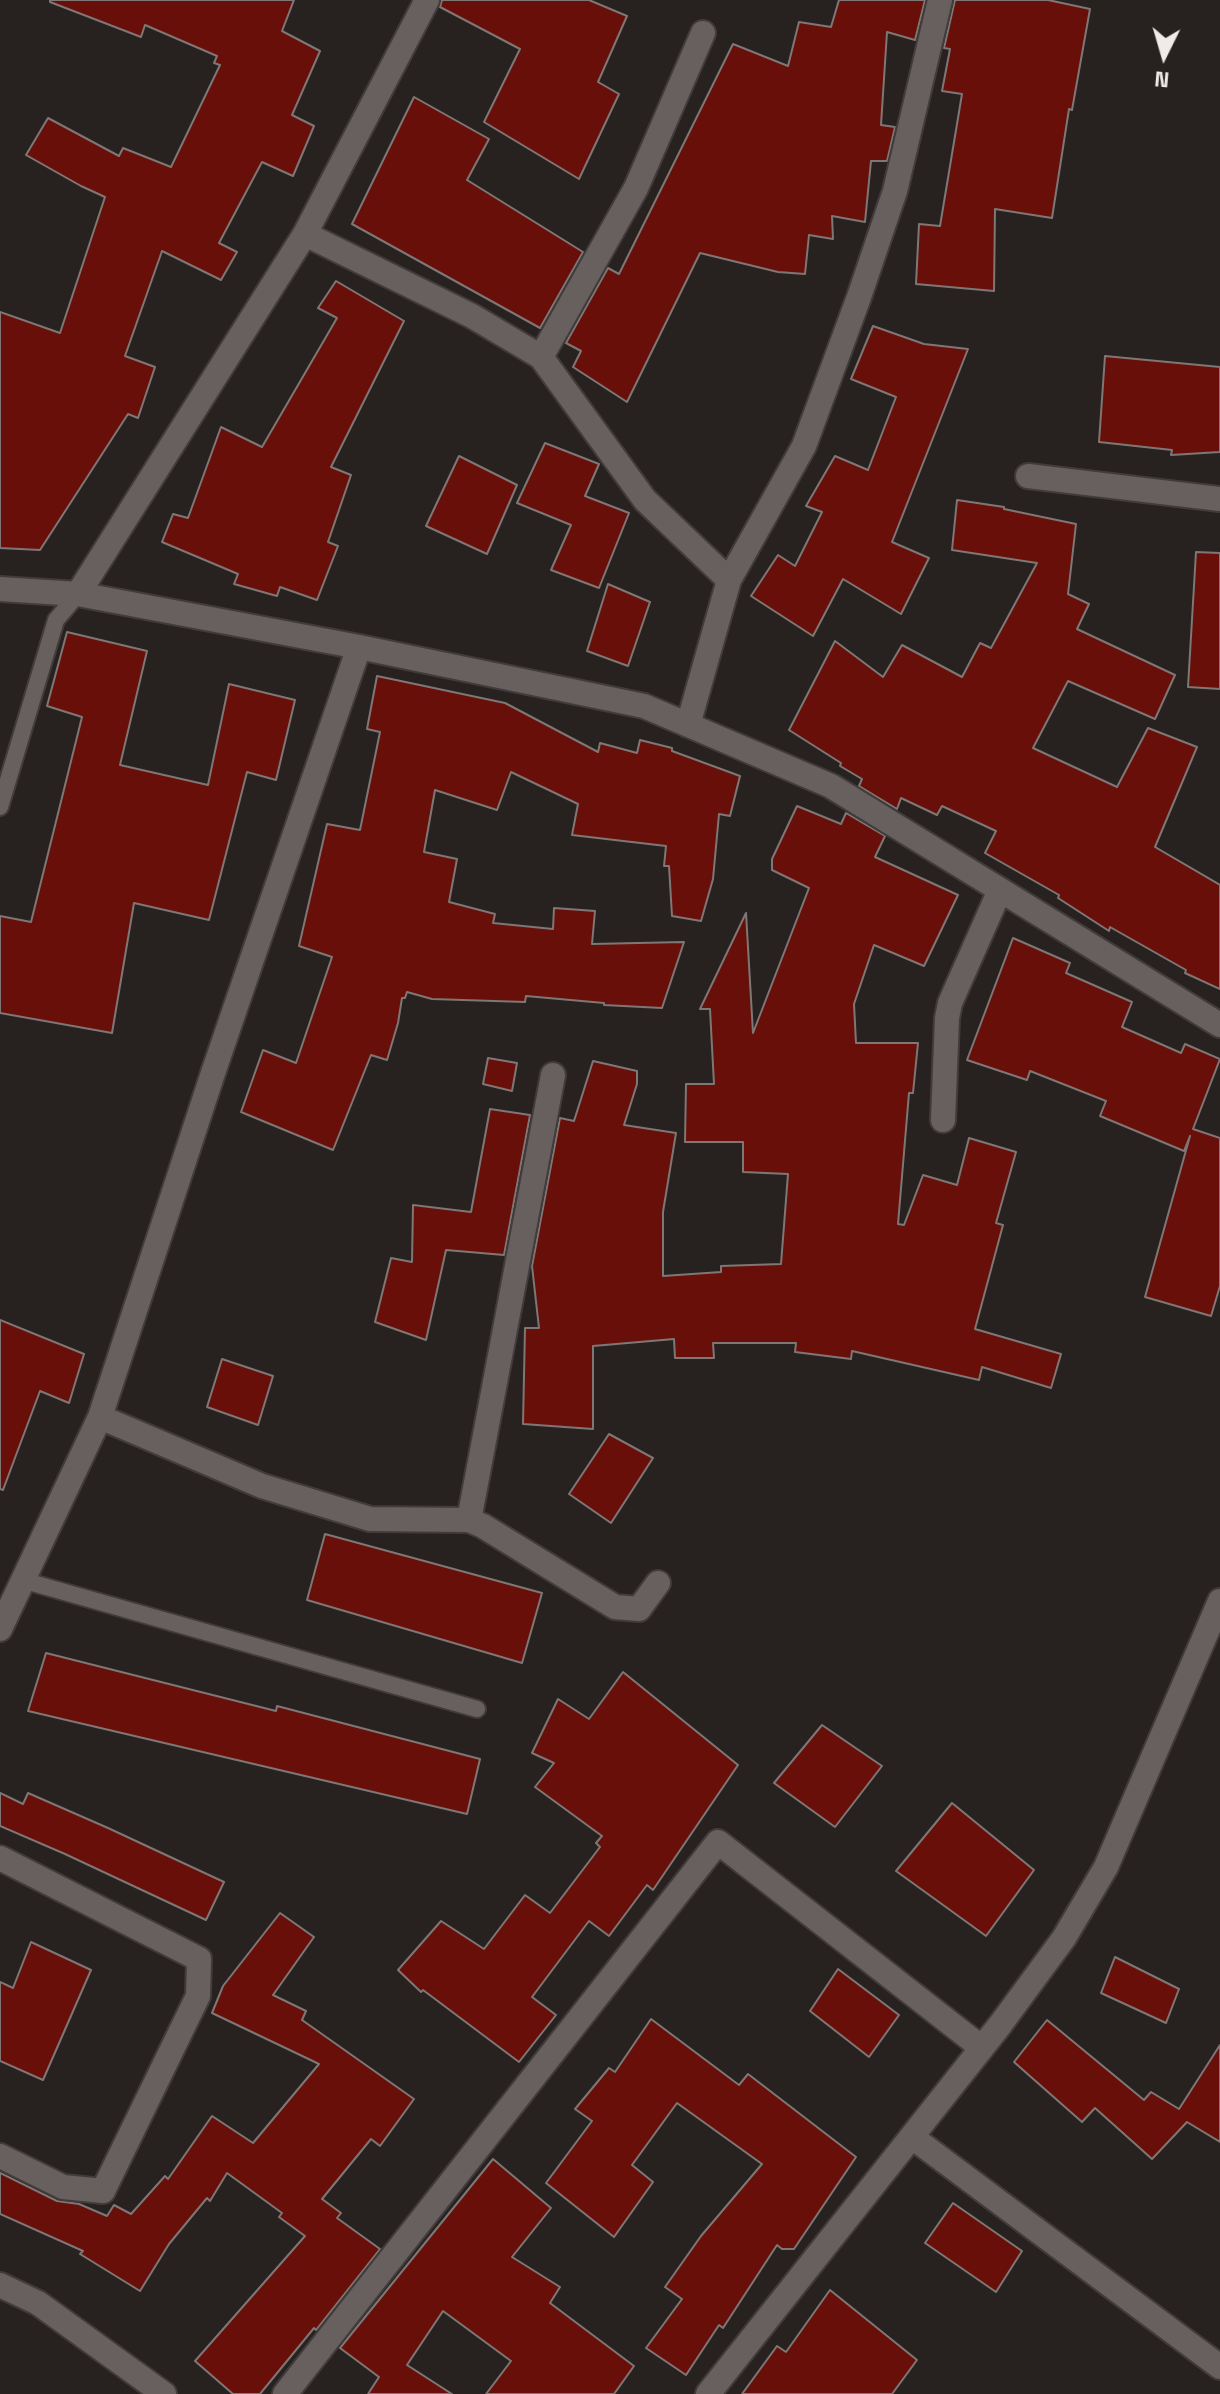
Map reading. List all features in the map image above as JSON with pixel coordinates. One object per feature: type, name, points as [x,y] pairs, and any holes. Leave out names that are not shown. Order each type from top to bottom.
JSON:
[{"type":"street","points":[[78,594],[305,234],[427,0]]},
{"type":"street","points":[[688,725],[729,580],[804,446],[848,327],[895,191],[940,0]]},
{"type":"street","points":[[541,357],[636,188],[703,33]]},
{"type":"street","points":[[305,234],[472,316],[541,357],[645,500],[729,580]]},
{"type":"street","points":[[1028,476],[1220,499]]},
{"type":"street","points":[[0,589],[78,594],[359,647],[644,706],[831,786],[1220,1025]]},
{"type":"street","points":[[0,1629],[100,1417],[213,1073],[359,647]]},
{"type":"street","points":[[943,1120],[950,1003],[1000,890]]},
{"type":"street","points":[[469,1520],[553,1075]]},
{"type":"street","points":[[100,1417],[262,1486],[370,1519],[469,1520],[615,1607],[639,1609],[658,1583]]},
{"type":"street","points":[[715,2392],[1064,1938],[1106,1867],[1220,1601]]},
{"type":"street","points":[[285,2394],[718,1842],[982,2048]]},
{"type":"street","points":[[0,1858],[199,1959],[198,1996],[103,2191],[63,2187],[0,2156]]},
{"type":"street","points":[[912,2137],[1220,2367]]},
{"type":"street","points":[[0,2285],[38,2303],[157,2392]]},
{"type":"lane","points":[[0,807],[56,620],[78,594]]},
{"type":"lane","points":[[22,1580],[477,1709]]},
{"type":"building","points":[[50,0],[294,0],[282,31],[320,51],[292,115],[314,126],[293,176],[262,162],[219,243],[237,252],[221,280],[162,251],[125,356],[155,367],[138,418],[128,414],[40,550],[0,548],[0,312],[60,333],[105,197],[26,155],[48,118],[119,156],[123,148],[171,167],[220,65],[214,63],[217,56],[145,25],[141,37]]},
{"type":"building","points":[[442,0],[589,0],[627,16],[598,82],[619,94],[579,179],[484,122],[520,49],[440,7]]},
{"type":"building","points":[[839,0],[925,0],[915,40],[887,32],[881,125],[895,127],[887,161],[871,161],[865,222],[832,216],[833,239],[809,235],[805,274],[778,272],[700,253],[627,402],[573,367],[581,351],[566,343],[608,268],[619,274],[733,44],[788,66],[799,22],[831,27]]},
{"type":"building","points":[[955,0],[1048,0],[1090,9],[1072,110],[1069,109],[1052,218],[995,209],[994,291],[916,284],[919,224],[940,226],[962,94],[942,91],[950,49],[944,48]]},
{"type":"building","points":[[414,97],[489,139],[467,180],[583,252],[540,328],[352,224]]},
{"type":"building","points":[[336,281],[404,321],[331,467],[351,475],[328,542],[338,546],[317,600],[280,587],[277,596],[234,584],[238,574],[162,542],[173,514],[188,518],[221,427],[262,447],[337,318],[318,308]]},
{"type":"building","points":[[873,326],[924,344],[968,349],[892,542],[929,558],[901,614],[843,579],[813,636],[751,596],[778,555],[795,566],[822,512],[806,506],[835,456],[868,470],[896,397],[851,379]]},
{"type":"building","points":[[1105,356],[1220,367],[1220,452],[1171,455],[1172,450],[1099,442]]},
{"type":"building","points":[[545,443],[599,464],[585,496],[629,513],[599,588],[551,570],[571,525],[517,503]]},
{"type":"building","points":[[459,456],[517,485],[487,554],[426,526]]},
{"type":"building","points":[[957,500],[1004,507],[1076,524],[1068,594],[1089,604],[1077,629],[1175,675],[1155,719],[1068,681],[1033,748],[1117,787],[1148,728],[1197,747],[1155,847],[1220,885],[1220,989],[1185,973],[1186,970],[1110,927],[1109,931],[1058,898],[1059,895],[985,853],[996,831],[942,806],[937,815],[901,798],[897,809],[859,786],[862,779],[840,766],[841,763],[789,730],[835,641],[883,677],[902,645],[962,677],[980,643],[991,648],[1037,563],[952,550]]},
{"type":"building","points":[[1196,552],[1220,553],[1220,689],[1188,687]]},
{"type":"building","points":[[608,584],[650,602],[628,666],[587,651]]},
{"type":"building","points":[[67,632],[147,651],[120,765],[208,785],[229,684],[295,700],[276,780],[247,772],[209,920],[134,903],[112,1033],[0,1013],[0,916],[31,922],[82,717],[47,706]]},
{"type":"building","points":[[377,676],[505,703],[598,752],[600,743],[637,753],[640,740],[672,748],[672,751],[740,776],[730,816],[719,814],[713,879],[701,921],[672,916],[669,866],[664,866],[666,846],[572,835],[578,804],[511,772],[497,810],[435,790],[424,852],[457,859],[449,902],[495,914],[493,923],[553,929],[554,908],[595,911],[592,944],[684,942],[662,1008],[526,996],[525,1002],[432,999],[407,992],[402,998],[387,1060],[371,1055],[333,1150],[241,1112],[263,1050],[296,1063],[332,957],[299,946],[327,824],[360,830],[380,732],[367,729]]},
{"type":"building","points":[[797,806],[841,824],[846,813],[885,836],[875,857],[958,895],[924,966],[874,945],[854,1004],[856,1043],[918,1043],[913,1093],[909,1093],[898,1224],[904,1225],[923,1175],[957,1185],[969,1138],[1016,1152],[996,1223],[1003,1225],[975,1329],[1061,1354],[1051,1388],[982,1367],[979,1380],[852,1351],[851,1359],[795,1352],[796,1343],[713,1343],[714,1358],[675,1358],[674,1339],[593,1346],[593,1429],[523,1424],[525,1328],[539,1328],[532,1266],[560,1118],[574,1121],[593,1061],[637,1071],[637,1084],[624,1125],[676,1133],[663,1212],[663,1276],[721,1272],[721,1266],[781,1264],[788,1174],[743,1172],[743,1142],[685,1142],[686,1084],[714,1084],[710,1009],[700,1009],[746,913],[753,1033],[809,888],[772,870],[772,859]]},
{"type":"building","points":[[1013,938],[1070,963],[1066,973],[1132,1002],[1122,1027],[1181,1053],[1185,1044],[1220,1059],[1193,1129],[1220,1138],[1220,1286],[1211,1316],[1145,1297],[1190,1136],[1184,1151],[1100,1116],[1106,1101],[1030,1071],[1027,1080],[967,1060]]},
{"type":"building","points":[[488,1058],[517,1063],[512,1091],[483,1084]]},
{"type":"building","points":[[490,1109],[530,1115],[504,1255],[446,1250],[426,1340],[375,1322],[391,1258],[412,1262],[413,1205],[471,1212]]},
{"type":"building","points":[[0,1320],[84,1354],[69,1403],[40,1391],[3,1490],[0,1489]]},
{"type":"building","points":[[222,1359],[273,1376],[258,1425],[207,1407]]},
{"type":"building","points":[[609,1434],[653,1458],[611,1523],[569,1494]]},
{"type":"building","points":[[325,1534],[542,1593],[522,1663],[307,1600]]},
{"type":"building","points":[[46,1653],[276,1711],[277,1706],[480,1759],[467,1814],[28,1711]]},
{"type":"building","points":[[623,1672],[738,1765],[653,1890],[647,1885],[609,1936],[589,1921],[532,1997],[556,2015],[519,2062],[423,1990],[421,1992],[398,1970],[441,1921],[484,1949],[525,1895],[550,1913],[600,1847],[596,1843],[602,1836],[535,1787],[554,1763],[532,1753],[558,1699],[589,1719]]},
{"type":"building","points":[[822,1725],[882,1766],[835,1827],[774,1783]]},
{"type":"building","points":[[0,1793],[23,1804],[28,1793],[224,1882],[206,1920],[0,1826]]},
{"type":"building","points":[[952,1803],[1034,1870],[986,1936],[896,1871]]},
{"type":"building","points":[[280,1913],[314,1937],[273,1995],[306,2011],[302,2020],[414,2099],[380,2146],[371,2139],[322,2199],[341,2213],[337,2218],[380,2249],[260,2394],[233,2394],[195,2361],[305,2236],[279,2217],[282,2213],[227,2173],[210,2201],[207,2198],[169,2244],[140,2291],[80,2254],[83,2251],[0,2214],[0,2173],[57,2201],[79,2204],[107,2216],[114,2205],[131,2214],[165,2176],[168,2179],[212,2116],[253,2143],[319,2064],[212,2013],[223,1986]]},
{"type":"building","points":[[31,1942],[91,1970],[43,2080],[0,2061],[0,1982],[13,1988]]},
{"type":"building","points":[[1115,1957],[1179,1989],[1166,2023],[1101,1993]]},
{"type":"building","points":[[838,1969],[899,2015],[869,2057],[810,2011]]},
{"type":"building","points":[[651,2019],[739,2085],[748,2074],[856,2157],[794,2249],[782,2249],[777,2245],[723,2328],[719,2325],[686,2375],[646,2348],[682,2299],[665,2287],[701,2236],[762,2164],[677,2103],[632,2165],[653,2182],[614,2237],[546,2183],[592,2121],[575,2109],[609,2068],[615,2072]]},
{"type":"building","points":[[1047,2020],[1144,2100],[1151,2092],[1179,2109],[1220,2045],[1220,2142],[1187,2122],[1152,2159],[1095,2108],[1082,2122],[1014,2062]]},
{"type":"building","points":[[493,2159],[551,2208],[512,2257],[560,2287],[550,2303],[634,2366],[614,2394],[486,2394],[511,2361],[443,2311],[407,2365],[452,2394],[368,2394],[379,2377],[340,2348]]},
{"type":"building","points":[[953,2203],[1022,2251],[996,2292],[925,2243]]},
{"type":"building","points":[[830,2290],[917,2360],[892,2394],[742,2394],[777,2346],[786,2352]]}]
